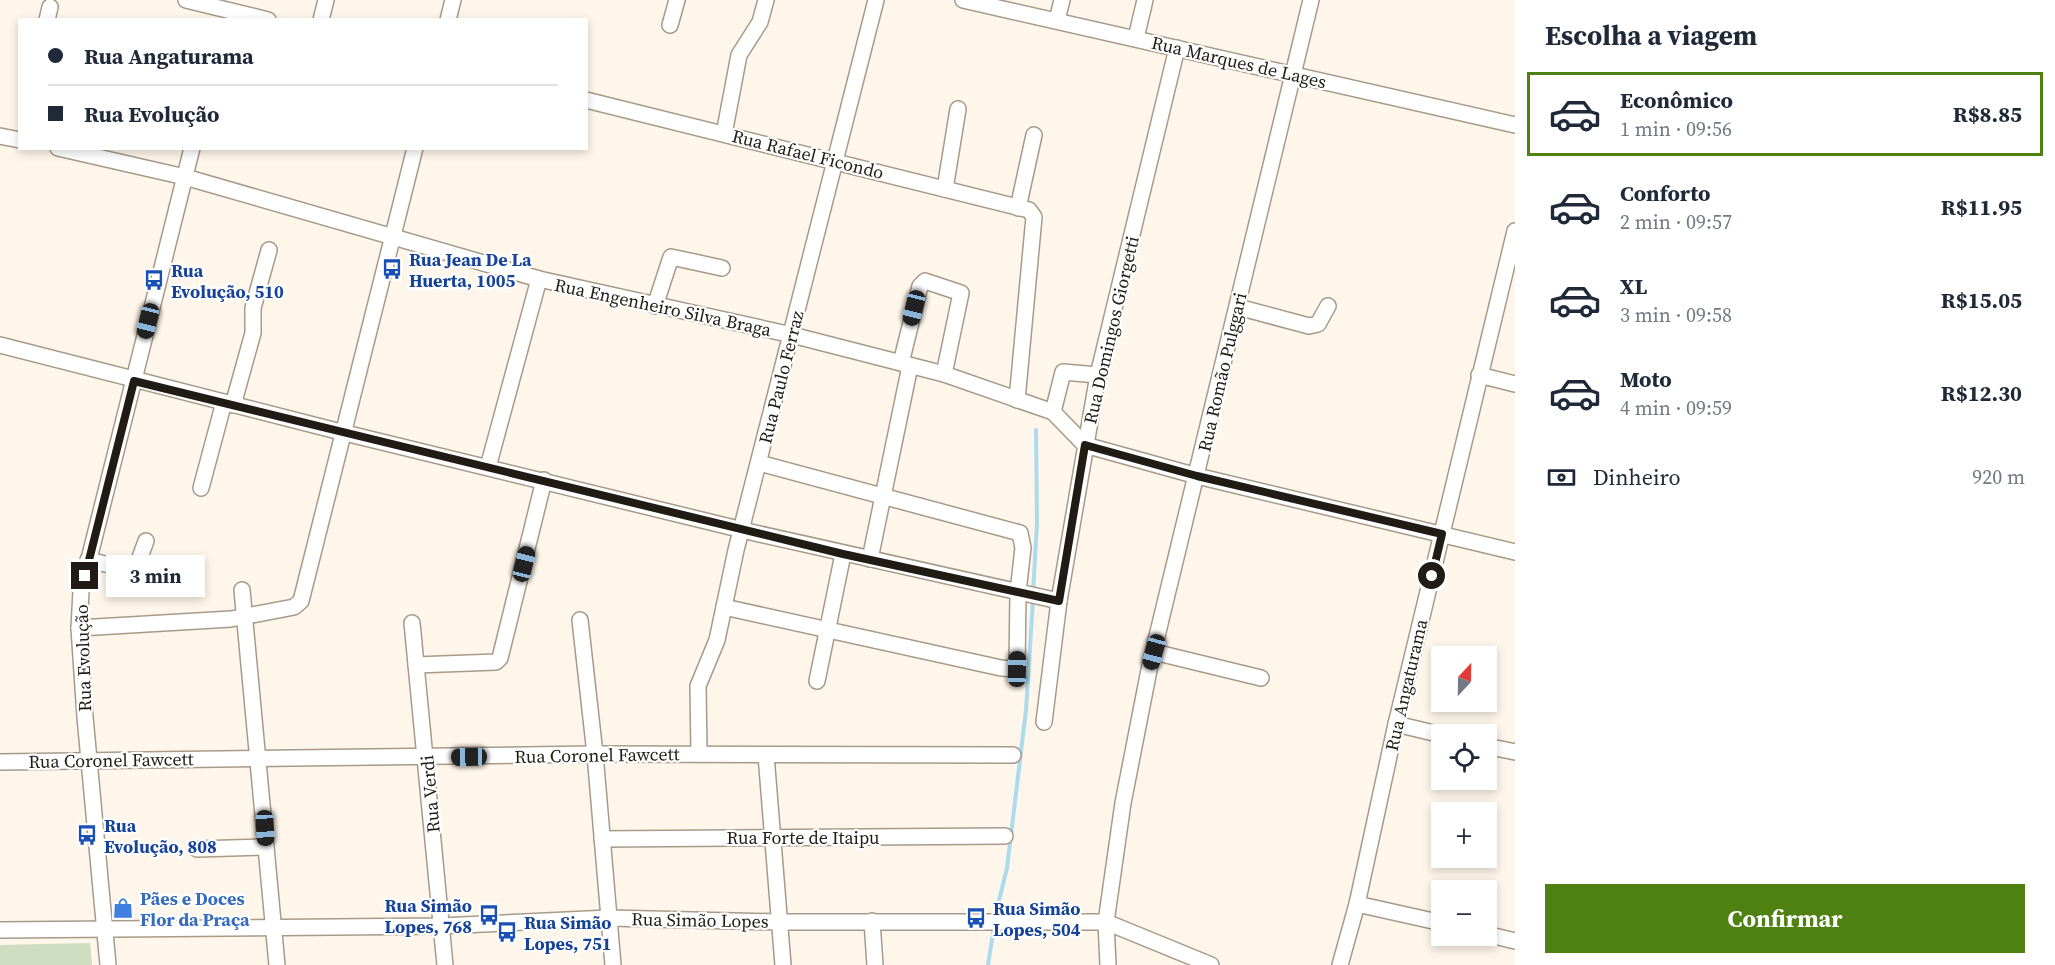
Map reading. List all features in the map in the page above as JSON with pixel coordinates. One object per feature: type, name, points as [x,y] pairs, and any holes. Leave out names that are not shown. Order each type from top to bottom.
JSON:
[{"type":"street","points":[[186,0],[260,18]]},
{"type":"street","points":[[322,18],[326,0]]},
{"type":"street","points":[[448,18],[453,0]]},
{"type":"street","points":[[670,25],[677,0]]},
{"type":"street","points":[[724,134],[739,55],[760,22],[766,0]]},
{"type":"street","name":"Rua Paulo Ferraz","points":[[699,754],[698,686],[717,640],[742,529],[876,0]]},
{"type":"street","name":"Rua Marques de Lages","points":[[963,0],[1515,125]]},
{"type":"street","points":[[1057,20],[1062,0]]},
{"type":"street","points":[[1136,38],[1145,0]]},
{"type":"street","name":"Rua Romão Pulggari","points":[[1108,965],[1107,922],[1123,803],[1154,652],[1311,0]]},
{"type":"street","name":"Rua Domingos Giorgetti","points":[[1044,722],[1059,601],[1098,375],[1177,48]]},
{"type":"street","name":"Rua Rafael Ficondo","points":[[588,100],[835,160],[1024,209]]},
{"type":"street","points":[[945,189],[958,109]]},
{"type":"street","points":[[1017,400],[1034,217],[1024,209],[1034,135]]},
{"type":"street","points":[[0,136],[18,136]]},
{"type":"street","name":"Rua Engenheiro Silva Braga","points":[[67,150],[185,177],[538,279],[792,335],[944,374],[1053,412]]},
{"type":"street","name":"Rua Evolução","points":[[108,965],[79,628],[81,591],[192,150]]},
{"type":"street","points":[[79,628],[246,616],[294,607],[301,601],[415,150]]},
{"type":"street","name":"Rua Angaturama","points":[[1340,965],[1357,904],[1396,724],[1515,231]]},
{"type":"street","points":[[201,488],[254,333],[253,308],[269,250]]},
{"type":"street","points":[[655,306],[671,257],[722,268]]},
{"type":"street","points":[[488,467],[538,279]]},
{"type":"street","points":[[870,559],[884,496],[920,286],[925,281],[961,293],[944,374]]},
{"type":"street","points":[[1238,307],[1309,326],[1318,324],[1328,306]]},
{"type":"street","points":[[0,345],[134,381],[843,554],[1059,601]]},
{"type":"street","points":[[1098,375],[1067,371],[1060,374],[1053,412],[1085,445],[1197,476],[1515,552]]},
{"type":"street","points":[[1479,375],[1515,384]]},
{"type":"street","points":[[724,607],[1001,668],[1017,669],[1021,593],[1022,538],[1020,533],[759,463]]},
{"type":"street","points":[[416,665],[496,662],[500,658],[544,480]]},
{"type":"street","points":[[88,560],[135,571],[146,541]]},
{"type":"street","points":[[817,681],[843,554]]},
{"type":"street","points":[[242,590],[277,965]]},
{"type":"street","points":[[580,620],[596,754],[613,965]]},
{"type":"street","name":"Rua Verdi","points":[[412,623],[427,758],[445,965]]},
{"type":"street","points":[[1154,652],[1261,678]]},
{"type":"street","points":[[1396,724],[1431,732]]},
{"type":"street","points":[[1497,748],[1515,752]]},
{"type":"street","name":"Rua Coronel Fawcett","points":[[0,762],[596,754],[1013,755]]},
{"type":"street","points":[[766,755],[783,965]]},
{"type":"street","name":"Rua Forte de Itaipu","points":[[602,838],[1005,836]]},
{"type":"street","points":[[197,849],[266,848]]},
{"type":"street","points":[[1357,904],[1431,921]]},
{"type":"street","name":"Rua Simão Lopes","points":[[0,930],[441,926],[609,918],[779,922],[1107,922],[1203,963]]},
{"type":"street","points":[[872,921],[875,965]]},
{"type":"street","points":[[1497,937],[1515,941]]},
{"type":"green space","points":[[90,943],[92,965],[0,965],[0,945]]},
{"type":"waterway","points":[[1033,593],[1037,523],[1036,430]]},
{"type":"waterway","points":[[995,917],[1007,868],[1026,710],[1033,600]]},
{"type":"waterway","points":[[988,965],[994,927]]},
{"type":"place","name":"Rua Jean De La Huerta, 1005","points":[[392,269]]},
{"type":"place","name":"Rua Evolução, 510","points":[[154,280]]},
{"type":"place","name":"Rua Evolução, 808","points":[[87,835]]},
{"type":"place","name":"Pães e Doces Flor da Praça","points":[[123,908]]},
{"type":"place","name":"Rua Simão Lopes, 768","points":[[489,915]]},
{"type":"place","name":"Rua Simão Lopes, 504","points":[[976,918]]},
{"type":"place","name":"Rua Simão Lopes, 751","points":[[507,932]]},
{"type":"route","points":[[85,576],[134,381],[843,554],[1059,601],[1085,445],[1197,476],[1442,534],[1432,576]]}]
